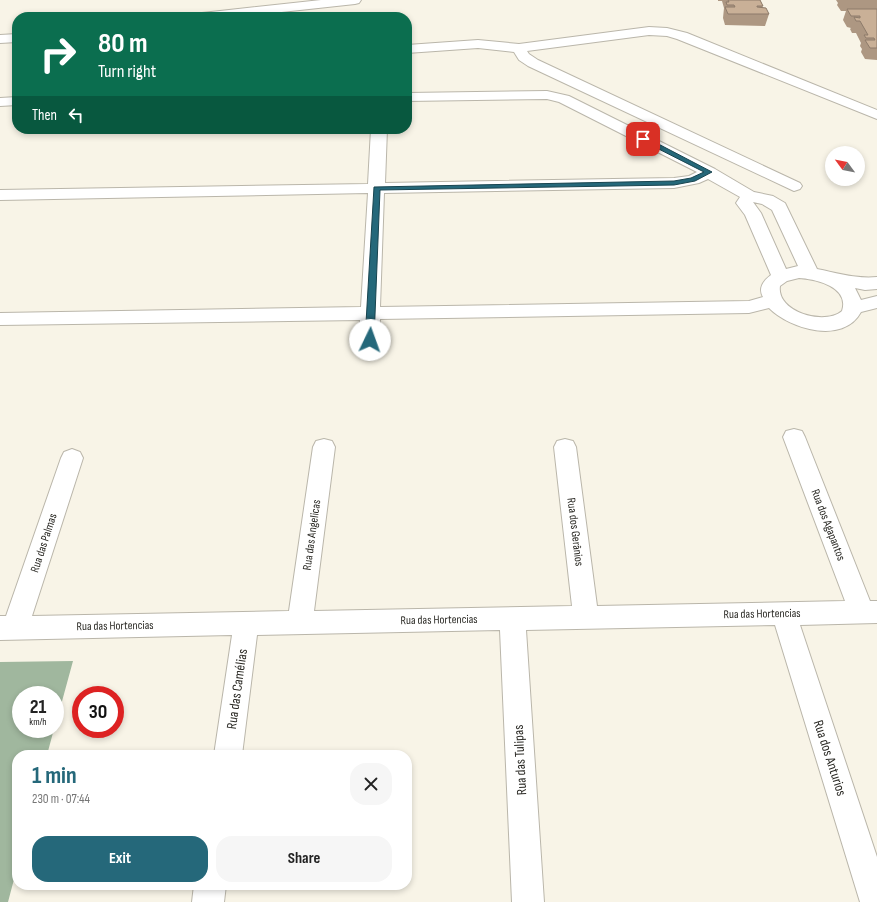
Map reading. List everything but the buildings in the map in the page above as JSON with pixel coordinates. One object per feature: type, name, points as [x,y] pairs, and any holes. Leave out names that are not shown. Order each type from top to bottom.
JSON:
[{"type":"street","points":[[240,12],[355,0]]},
{"type":"street","points":[[412,49],[478,44],[520,48],[649,31],[667,32],[682,36],[877,115]]},
{"type":"street","points":[[0,39],[12,38]]},
{"type":"street","points":[[520,48],[524,57],[533,63],[794,186]]},
{"type":"street","points":[[412,97],[547,95],[564,99],[709,172],[749,196],[767,200],[778,207],[810,273]]},
{"type":"street","points":[[0,102],[12,101]]},
{"type":"street","points":[[370,340],[379,134]]},
{"type":"street","points":[[0,195],[674,183],[693,180],[709,172]]},
{"type":"street","points":[[749,196],[744,203],[753,213],[780,276]]},
{"type":"street","points":[[832,279],[842,285],[849,293],[853,301],[853,308],[850,315],[843,320],[823,325],[811,324],[787,315],[779,309],[770,294],[770,287],[780,276],[799,272],[865,284],[877,283]]},
{"type":"street","points":[[0,319],[749,307],[773,301]]},
{"type":"street","points":[[853,308],[877,302]]},
{"type":"street","name":"Rua dos Agapantos","points":[[794,437],[870,612]]},
{"type":"street","name":"Rua das Angelicas","points":[[300,623],[324,447]]},
{"type":"street","name":"Rua dos Gerânios","points":[[565,447],[586,617]]},
{"type":"street","name":"Rua das Palmas","points":[[8,628],[72,458]]},
{"type":"street","name":"Rua das Hortencias","points":[[8,628],[870,612]]},
{"type":"street","name":"Rua dos Anturios","points":[[784,614],[876,902]]},
{"type":"street","name":"Rua das Tulipas","points":[[512,619],[528,902]]},
{"type":"street","name":"Rua das Camélias","points":[[229,750],[246,624]]},
{"type":"street","points":[[208,902],[209,890]]},
{"type":"green space","points":[[73,661],[64,694],[64,686],[12,686],[12,738],[52,738],[48,750],[12,750],[12,887],[8,902],[0,902],[0,662]]},
{"type":"route","points":[[370,340],[377,188],[674,183],[693,180],[709,172],[643,139]]}]
